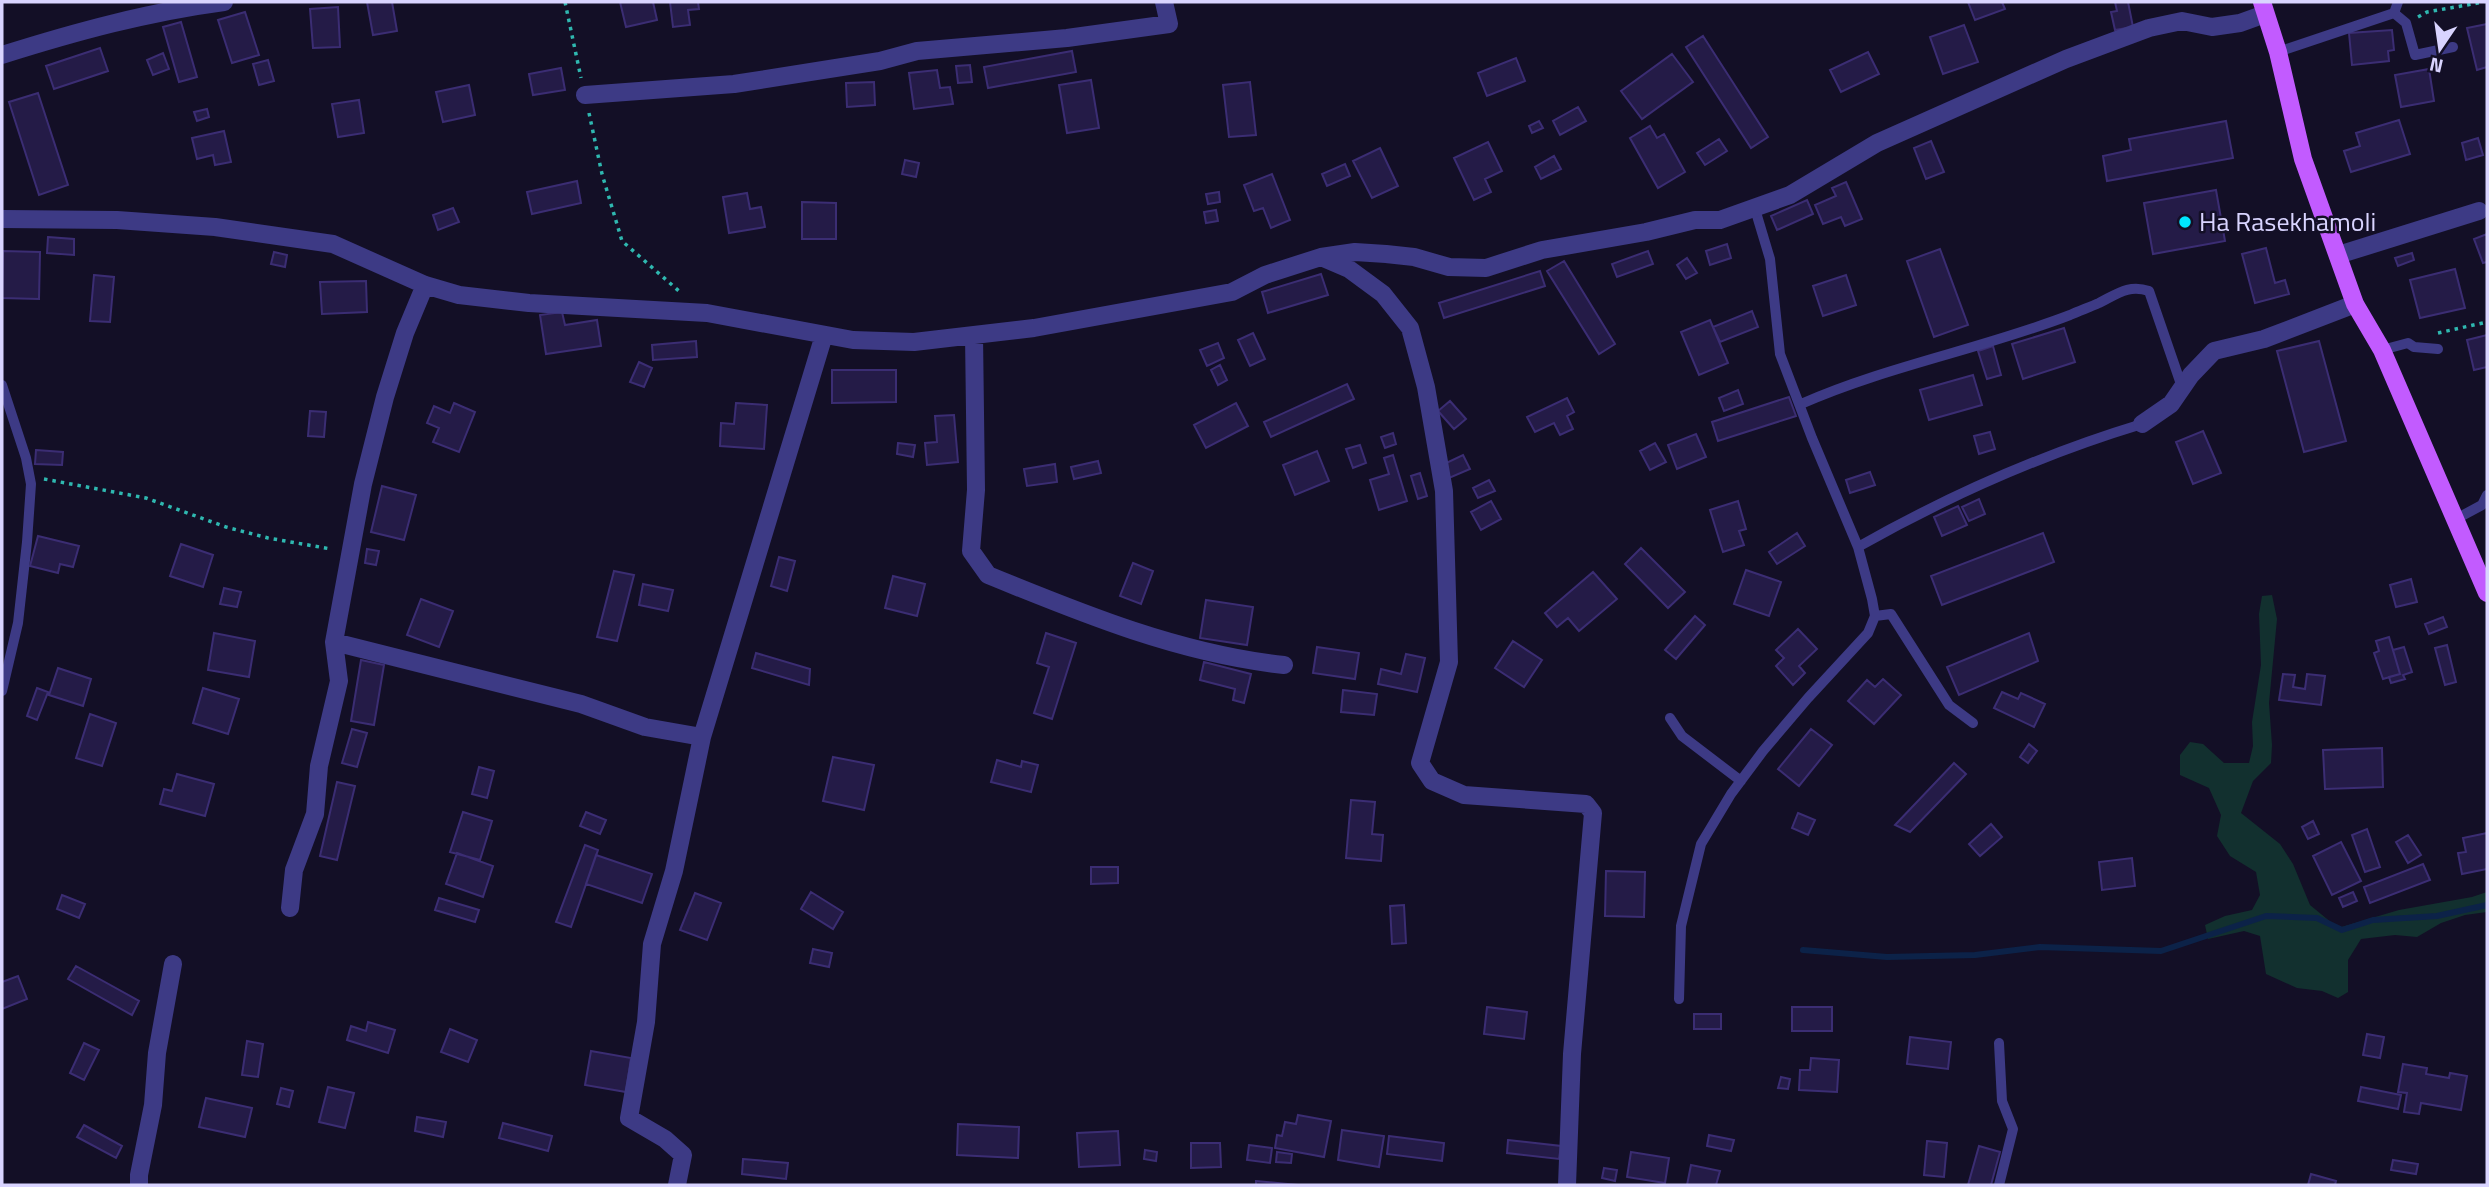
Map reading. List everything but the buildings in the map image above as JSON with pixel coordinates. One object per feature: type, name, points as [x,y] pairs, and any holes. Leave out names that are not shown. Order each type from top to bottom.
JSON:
[{"type":"main road","points":[[2264,8],[2278,52],[2303,159],[2355,304],[2382,350],[2487,593]]},
{"type":"street","points":[[2,55],[173,8],[224,2]]},
{"type":"street","points":[[585,95],[734,84],[880,61],[917,51],[1067,38],[1169,24],[1164,2]]},
{"type":"street","points":[[2,219],[117,220],[201,226],[333,244],[425,285],[459,295],[530,303],[707,313],[853,340],[914,342],[1034,328],[1232,292],[1265,275],[1321,257],[1355,252],[1386,254],[1414,257],[1449,267],[1486,268],[1542,250],[1646,232],[1695,220],[1720,220],[1790,195],[1877,143],[2011,82],[2078,55],[2148,28],[2182,21],[2212,27],[2240,23],[2264,8]]},
{"type":"street","points":[[2338,255],[2480,216]]},
{"type":"street","points":[[1321,257],[1349,269],[1383,294],[1410,328],[1426,387],[1444,491],[1448,662],[1420,763],[1432,781],[1464,795],[1586,804],[1593,813],[1572,1054],[1567,1185]]},
{"type":"street","points":[[290,908],[293,870],[315,814],[319,766],[339,681],[334,642],[363,484],[385,397],[405,333],[425,285]]},
{"type":"street","points":[[2142,424],[2171,404],[2191,375],[2214,351],[2264,339],[2355,304]]},
{"type":"street","points":[[677,1185],[683,1155],[665,1139],[629,1118],[646,1022],[652,944],[674,871],[702,737],[824,335]]},
{"type":"street","points":[[974,335],[976,490],[971,551],[988,575],[1159,640],[1284,666]]},
{"type":"street","points":[[334,642],[581,704],[645,727],[702,737]]},
{"type":"street","points":[[139,1185],[153,1105],[157,1053],[173,964]]},
{"type":"lane","points":[[2278,52],[2393,13],[2398,2]]},
{"type":"lane","points":[[2393,13],[2406,23],[2415,55],[2454,47]]},
{"type":"lane","points":[[1679,999],[1681,926],[1701,844],[1741,781],[1808,698],[1868,633],[1875,616],[1858,547],[1780,354],[1770,259],[1755,209]]},
{"type":"lane","points":[[1801,404],[1831,391],[2058,319],[2098,303],[2121,290],[2137,287],[2149,291],[2183,388]]},
{"type":"lane","points":[[2382,350],[2408,342],[2414,347],[2438,349]]},
{"type":"lane","points":[[2,385],[26,458],[31,484],[18,623],[2,691]]},
{"type":"lane","points":[[1858,547],[1937,505],[2004,475],[2085,441],[2142,424]]},
{"type":"lane","points":[[2454,520],[2482,505],[2487,495]]},
{"type":"lane","points":[[1875,616],[1891,614],[1949,705],[1973,723]]},
{"type":"lane","points":[[1670,718],[1682,736],[1741,781]]},
{"type":"lane","points":[[1999,1043],[2002,1101],[2013,1129],[1999,1185]]},
{"type":"path","points":[[565,2],[602,174],[622,241],[707,313]]},
{"type":"path","points":[[2406,23],[2427,12],[2484,2]]},
{"type":"path","points":[[2408,342],[2487,322]]},
{"type":"path","points":[[29,476],[146,498],[226,527],[268,538],[351,552]]},
{"type":"green space","points":[[2272,595],[2277,619],[2269,703],[2271,763],[2253,781],[2241,813],[2280,844],[2293,864],[2310,905],[2338,928],[2399,910],[2487,892],[2487,912],[2465,915],[2441,923],[2417,937],[2395,935],[2361,939],[2348,960],[2348,992],[2338,998],[2322,991],[2297,988],[2266,974],[2260,936],[2244,931],[2208,939],[2205,925],[2225,916],[2252,910],[2260,895],[2256,872],[2230,856],[2217,836],[2221,815],[2209,788],[2180,775],[2180,755],[2190,742],[2203,744],[2224,763],[2249,763],[2261,665],[2259,614],[2262,596]]},
{"type":"waterway","points":[[1803,950],[1887,957],[1975,955],[2040,947],[2161,951],[2266,916],[2317,918],[2342,930],[2373,920],[2437,916],[2487,905]]},
{"type":"place","name":"Ha Rasekhamoli","points":[[2185,222]]}]
